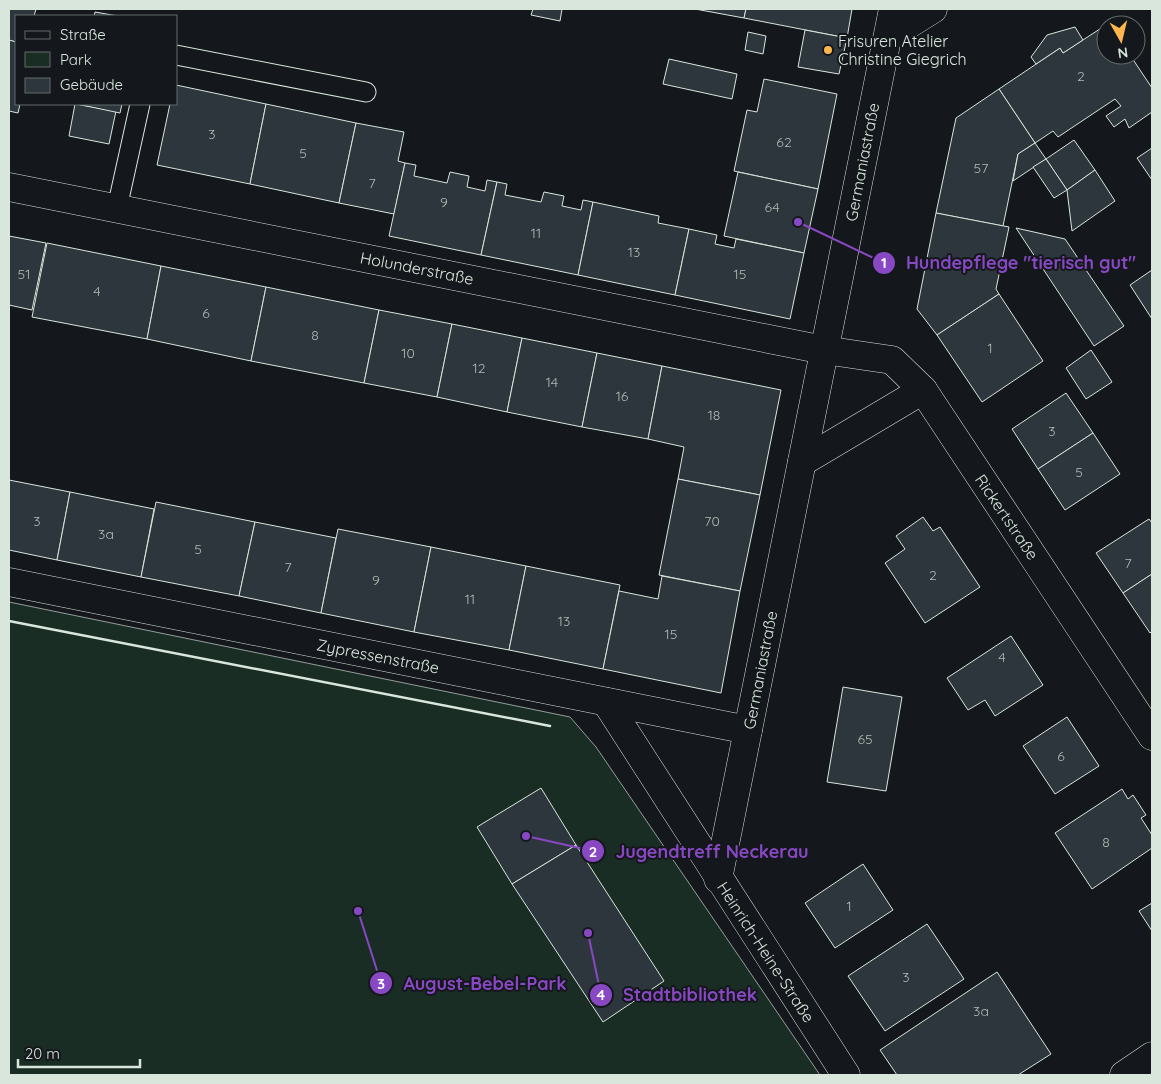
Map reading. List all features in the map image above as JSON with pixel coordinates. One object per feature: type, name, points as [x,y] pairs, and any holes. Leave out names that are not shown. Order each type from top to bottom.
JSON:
[{"type":"street","name":"Germaniastraße","points":[[718,879],[893,9]]},
{"type":"street","points":[[888,37],[932,9]]},
{"type":"street","name":"Holunderstraße","points":[[9,187],[824,350]]},
{"type":"street","name":"Rickertstraße","points":[[824,350],[892,360],[922,390],[1152,736]]},
{"type":"street","points":[[802,462],[922,390]]},
{"type":"street","name":"Zypressenstraße","points":[[9,582],[748,730]]},
{"type":"street","name":"Heinrich-Heine-Straße","points":[[606,702],[718,879],[846,1075]]},
{"type":"street","points":[[1124,1075],[1152,1056]]},
{"type":"lane","points":[[178,55],[366,92]]},
{"type":"lane","points":[[117,208],[140,105]]},
{"type":"green space","points":[[9,602],[570,717],[596,747],[820,1075],[9,1075]]},
{"type":"building","points":[[9,9],[36,9],[34,15],[15,15],[15,42],[9,40]]},
{"type":"building","points":[[533,9],[562,9],[560,21],[531,15]]},
{"type":"building","points":[[695,9],[746,9],[744,18]]},
{"type":"building","points":[[746,9],[852,9],[847,38],[744,18]]},
{"type":"building","points":[[95,12],[112,15],[94,15]]},
{"type":"building","points":[[1075,27],[1083,40],[1063,53],[1060,48],[1036,64],[1031,57],[1047,35]]},
{"type":"building","points":[[805,30],[847,38],[839,74],[798,67]]},
{"type":"building","points":[[1096,31],[1096,65],[1137,65],[1152,88],[1152,112],[1129,128],[1125,119],[1114,127],[1106,116],[1121,106],[1115,99],[1058,137],[1053,131],[1035,143],[999,89],[1060,48],[1063,53]]},
{"type":"building","points":[[748,32],[766,36],[763,54],[745,50]]},
{"type":"building","points":[[9,40],[15,42],[15,105],[20,105],[18,113],[9,111]]},
{"type":"building","points":[[669,59],[737,74],[732,99],[663,84]]},
{"type":"building","points":[[764,79],[837,94],[818,189],[734,171],[747,110],[757,112]]},
{"type":"building","points":[[178,85],[266,104],[250,184],[157,165],[170,105],[178,105]]},
{"type":"building","points":[[999,89],[1035,143],[1018,154],[1003,226],[936,213],[956,118]]},
{"type":"building","points":[[266,104],[356,123],[339,203],[250,184]]},
{"type":"building","points":[[75,105],[116,111],[109,144],[69,136]]},
{"type":"building","points":[[82,105],[122,105],[120,113]]},
{"type":"building","points":[[356,123],[404,132],[398,161],[405,163],[394,214],[339,203]]},
{"type":"building","points":[[1074,140],[1095,170],[1067,190],[1046,159]]},
{"type":"building","points":[[1035,143],[1046,159],[1013,181],[1018,154]]},
{"type":"building","points":[[1152,148],[1152,180],[1137,158]]},
{"type":"building","points":[[1046,159],[1067,190],[1054,198],[1033,167]]},
{"type":"building","points":[[405,163],[416,165],[414,176],[447,183],[450,172],[469,176],[467,187],[485,191],[487,180],[497,182],[481,255],[389,236]]},
{"type":"building","points":[[1095,170],[1115,201],[1072,231],[1067,190]]},
{"type":"building","points":[[738,172],[818,189],[804,253],[724,236]]},
{"type":"building","points":[[497,182],[507,184],[505,195],[541,202],[544,192],[564,196],[562,206],[581,210],[583,200],[593,202],[578,275],[481,255]]},
{"type":"building","points":[[593,202],[659,216],[658,223],[689,229],[675,295],[578,275]]},
{"type":"building","points":[[936,213],[1009,227],[996,289],[999,294],[937,335],[917,309]]},
{"type":"building","points":[[1016,228],[1065,239],[1124,326],[1094,346]]},
{"type":"building","points":[[689,229],[717,235],[715,244],[734,248],[736,239],[804,253],[790,319],[675,295]]},
{"type":"building","points":[[9,236],[46,243],[32,310],[9,305]]},
{"type":"building","points":[[47,243],[161,266],[147,339],[32,317]]},
{"type":"building","points":[[161,266],[266,287],[251,361],[147,339]]},
{"type":"building","points":[[1152,270],[1152,319],[1130,285]]},
{"type":"building","points":[[266,287],[379,310],[364,383],[251,361]]},
{"type":"building","points":[[999,294],[1043,361],[982,402],[937,335]]},
{"type":"building","points":[[379,310],[452,324],[437,397],[364,383]]},
{"type":"building","points":[[452,324],[522,338],[507,412],[437,397]]},
{"type":"building","points":[[522,338],[597,353],[582,427],[507,412]]},
{"type":"building","points":[[1091,350],[1112,382],[1086,399],[1066,368]]},
{"type":"building","points":[[597,353],[662,366],[648,439],[582,427]]},
{"type":"building","points":[[662,366],[781,390],[760,495],[678,479],[684,447],[648,439]]},
{"type":"building","points":[[1066,393],[1093,433],[1038,469],[1012,429]]},
{"type":"building","points":[[1093,433],[1120,474],[1065,510],[1038,469]]},
{"type":"building","points":[[678,479],[760,495],[740,591],[659,575]]},
{"type":"building","points":[[9,480],[70,492],[57,560],[9,550]]},
{"type":"building","points":[[70,492],[154,509],[141,577],[57,560]]},
{"type":"building","points":[[156,502],[255,522],[239,596],[141,577]]},
{"type":"building","points":[[923,517],[933,531],[940,527],[980,587],[925,623],[885,563],[905,549],[896,536]]},
{"type":"building","points":[[1149,519],[1152,523],[1152,574],[1123,593],[1096,553]]},
{"type":"building","points":[[255,522],[336,538],[321,613],[239,596]]},
{"type":"building","points":[[338,529],[431,547],[414,632],[321,613]]},
{"type":"building","points":[[431,547],[526,566],[509,650],[414,632]]},
{"type":"building","points":[[526,566],[620,585],[603,669],[509,650]]},
{"type":"building","points":[[1152,574],[1152,631],[1150,633],[1123,593]]},
{"type":"building","points":[[662,576],[740,591],[721,693],[603,669],[619,591],[658,599]]},
{"type":"building","points":[[1011,636],[1043,685],[995,716],[985,700],[968,710],[947,678]]},
{"type":"building","points":[[843,687],[902,697],[886,791],[827,782]]},
{"type":"building","points":[[1067,717],[1099,766],[1055,794],[1023,746]]},
{"type":"building","points":[[541,788],[576,845],[512,884],[477,827]]},
{"type":"building","points":[[1122,789],[1128,799],[1133,795],[1146,815],[1141,818],[1152,835],[1152,848],[1092,889],[1055,833]]},
{"type":"building","points":[[576,845],[664,981],[603,1022],[512,884]]},
{"type":"building","points":[[863,864],[893,910],[835,948],[805,903]]},
{"type":"building","points":[[1152,903],[1152,931],[1139,911]]},
{"type":"building","points":[[927,924],[964,979],[885,1031],[848,976]]},
{"type":"building","points":[[997,972],[1051,1054],[1018,1075],[897,1075],[880,1050]]},
{"type":"wall","points":[[9,621],[550,726]]},
{"type":"place","name":"Frisuren Atelier Christine Giegrich","points":[[828,50]]},
{"type":"place","name":"Hundepflege \"tierisch gut\"","points":[[798,222]]},
{"type":"place","name":"Jugendtreff Neckerau","points":[[526,836]]},
{"type":"place","name":"August-Bebel-Park","points":[[358,911]]},
{"type":"place","name":"Stadtbibliothek","points":[[588,933]]}]
